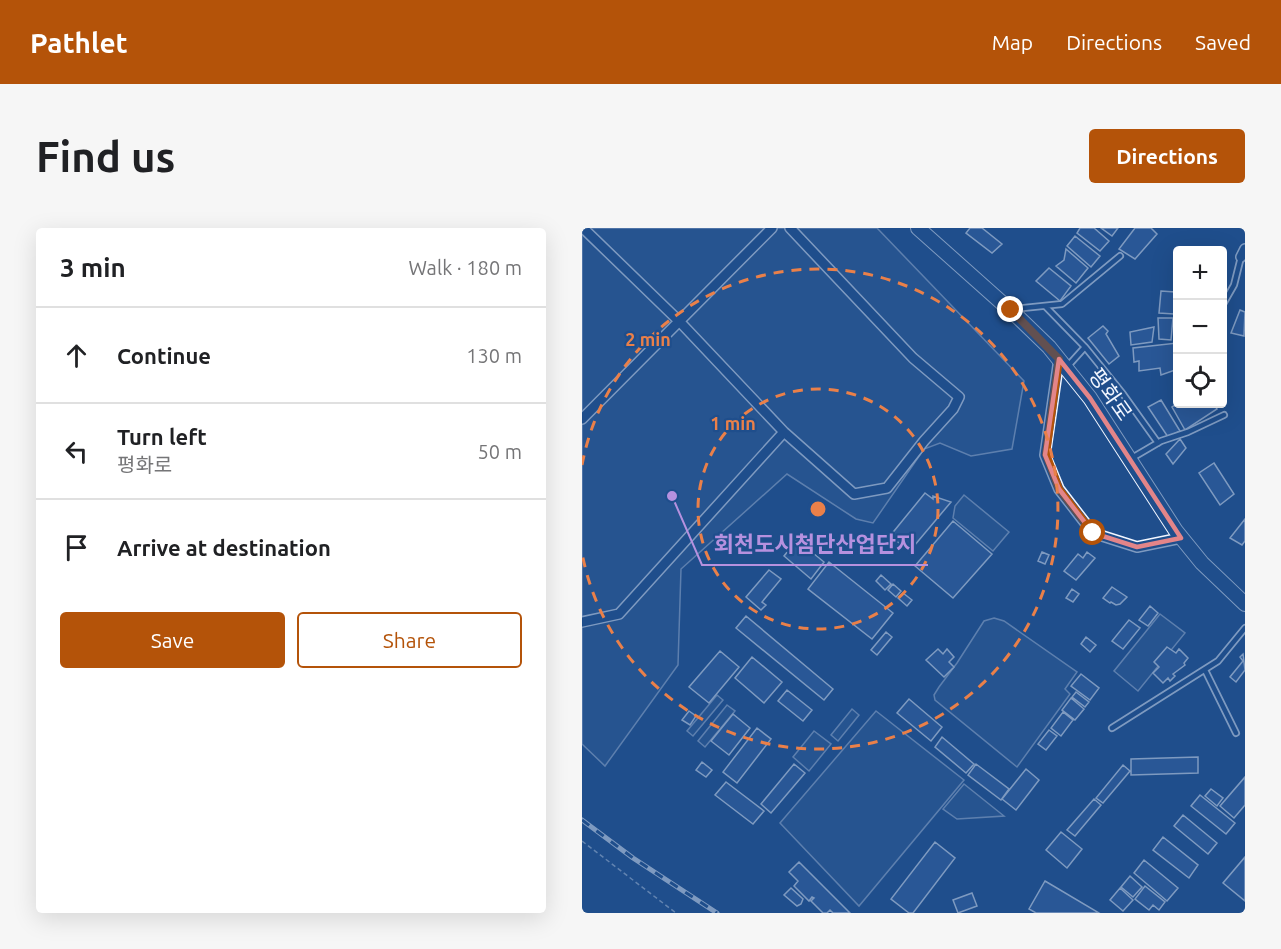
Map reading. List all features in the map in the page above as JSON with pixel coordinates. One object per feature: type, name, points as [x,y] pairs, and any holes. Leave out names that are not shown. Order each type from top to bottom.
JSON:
[{"type":"main road","name":"평화로","points":[[918,228],[1011,310],[1063,363],[1090,398],[1181,538],[1202,563],[1245,604]]},
{"type":"street","points":[[583,228],[679,321],[784,432],[854,494],[887,488],[953,409],[959,397],[913,358],[790,228]]},
{"type":"street","points":[[582,419],[772,228]]},
{"type":"street","points":[[1063,363],[1046,454],[1059,489],[1093,533],[1137,547],[1181,538]]},
{"type":"street","points":[[582,622],[620,614],[784,432]]},
{"type":"lane","points":[[1225,300],[1234,285],[1243,253]]},
{"type":"lane","points":[[1011,310],[1062,304],[1120,256]]},
{"type":"lane","points":[[1046,307],[1085,347],[1158,443]]},
{"type":"lane","points":[[1063,363],[1085,347]]},
{"type":"lane","points":[[1130,460],[1158,443],[1224,415]]},
{"type":"lane","points":[[1112,728],[1218,661],[1245,628]]},
{"type":"lane","points":[[1205,670],[1236,734]]},
{"type":"path","points":[[582,841],[676,913]]},
{"type":"highlighted area","points":[[1059,359],[1090,398],[1181,538],[1137,547],[1093,533],[1059,489],[1045,455]]},
{"type":"shaded area","points":[[582,228],[877,228],[1024,381],[1012,449],[971,456],[940,443],[924,449],[873,523],[856,519],[787,474],[681,569],[678,665],[605,766],[582,744]]},
{"type":"shaded area","points":[[964,495],[1009,532],[993,551],[953,518],[955,506]]},
{"type":"shaded area","points":[[1160,614],[1185,633],[1138,691],[1114,671]]},
{"type":"shaded area","points":[[994,618],[1004,621],[1077,672],[1065,689],[1070,694],[1017,767],[935,700],[934,695],[984,621]]},
{"type":"shaded area","points":[[717,695],[723,700],[693,736],[687,731]]},
{"type":"shaded area","points":[[727,705],[735,711],[705,747],[698,741]]},
{"type":"shaded area","points":[[852,709],[859,715],[838,741],[831,735]]},
{"type":"shaded area","points":[[876,711],[964,780],[859,906],[780,823]]},
{"type":"shaded area","points":[[814,731],[831,744],[809,771],[793,757]]},
{"type":"shaded area","points":[[964,784],[1004,816],[957,819],[943,809]]},
{"type":"building","points":[[970,228],[982,228],[1002,244],[992,253],[966,233]]},
{"type":"building","points":[[1080,228],[1094,228],[1109,241],[1100,251],[1077,233]]},
{"type":"building","points":[[1101,228],[1118,228],[1112,236]]},
{"type":"building","points":[[1135,228],[1151,228],[1157,234],[1135,259],[1119,249]]},
{"type":"building","points":[[1075,236],[1100,256],[1091,267],[1067,246]]},
{"type":"building","points":[[1066,249],[1088,268],[1076,283],[1056,266],[1064,260]]},
{"type":"building","points":[[1049,268],[1071,286],[1060,301],[1036,281]]},
{"type":"building","points":[[1161,291],[1173,292],[1173,314],[1159,313]]},
{"type":"building","points":[[1240,310],[1245,312],[1244,336],[1231,333]]},
{"type":"building","points":[[1158,318],[1173,318],[1171,340],[1159,339]]},
{"type":"building","points":[[1103,326],[1108,331],[1106,334],[1119,356],[1109,364],[1088,338]]},
{"type":"building","points":[[1154,327],[1152,342],[1131,345],[1130,332]]},
{"type":"building","points":[[1173,343],[1173,371],[1161,375],[1160,368],[1139,371],[1139,361],[1134,362],[1133,348]]},
{"type":"building","points":[[1161,400],[1180,431],[1168,437],[1148,407]]},
{"type":"building","points":[[1172,407],[1216,408],[1217,409],[1185,430]]},
{"type":"building","points":[[1180,439],[1186,448],[1173,464],[1166,454]]},
{"type":"building","points":[[1214,463],[1234,494],[1220,505],[1199,473]]},
{"type":"building","points":[[925,493],[933,499],[933,496],[951,502],[914,546],[904,547],[890,536]]},
{"type":"building","points":[[1245,519],[1245,541],[1242,545],[1230,538]]},
{"type":"building","points":[[953,521],[992,554],[953,598],[915,566]]},
{"type":"building","points":[[797,540],[824,562],[811,579],[784,556]]},
{"type":"building","points":[[1042,552],[1049,555],[1045,564],[1038,561]]},
{"type":"building","points":[[1087,552],[1095,558],[1076,580],[1064,571],[1078,554],[1083,558]]},
{"type":"building","points":[[829,562],[893,613],[872,639],[808,589]]},
{"type":"building","points":[[769,570],[781,579],[762,602],[766,605],[761,610],[746,597]]},
{"type":"building","points":[[881,575],[891,584],[885,590],[876,581]]},
{"type":"building","points":[[893,584],[901,591],[896,597],[888,590]]},
{"type":"building","points":[[1112,587],[1127,597],[1120,604],[1110,603],[1103,598]]},
{"type":"building","points":[[1072,589],[1079,594],[1073,602],[1066,598]]},
{"type":"building","points":[[903,593],[912,600],[907,606],[898,598]]},
{"type":"building","points":[[1150,606],[1158,613],[1148,626],[1139,620]]},
{"type":"building","points":[[746,616],[833,689],[824,700],[736,628]]},
{"type":"building","points":[[1129,620],[1140,628],[1123,649],[1112,641]]},
{"type":"building","points":[[886,632],[892,637],[877,655],[871,650]]},
{"type":"building","points":[[1086,637],[1096,645],[1090,652],[1081,644]]},
{"type":"building","points":[[1167,647],[1176,653],[1179,649],[1188,658],[1185,665],[1173,674],[1175,676],[1170,681],[1168,678],[1163,683],[1153,673],[1159,667],[1154,662]]},
{"type":"building","points":[[938,649],[943,654],[947,649],[954,657],[949,662],[954,667],[944,677],[926,660]]},
{"type":"building","points":[[720,651],[739,667],[709,703],[689,687]]},
{"type":"building","points":[[1243,654],[1245,670],[1236,682],[1230,677],[1243,661],[1240,657]]},
{"type":"building","points":[[752,657],[782,682],[764,703],[735,678]]},
{"type":"building","points":[[1081,674],[1099,688],[1090,700],[1071,686]]},
{"type":"building","points":[[787,690],[812,710],[803,721],[778,701]]},
{"type":"building","points":[[1076,692],[1089,702],[1085,707],[1072,697]]},
{"type":"building","points":[[1071,698],[1084,709],[1075,720],[1062,710]]},
{"type":"building","points":[[909,699],[942,727],[931,741],[897,713]]},
{"type":"building","points":[[689,711],[696,716],[690,725],[682,720]]},
{"type":"building","points":[[1063,712],[1073,720],[1061,736],[1051,728]]},
{"type":"building","points":[[733,714],[750,728],[729,755],[711,741]]},
{"type":"building","points":[[757,728],[771,739],[737,783],[723,772]]},
{"type":"building","points":[[1049,730],[1057,736],[1046,750],[1038,744]]},
{"type":"building","points":[[942,737],[974,764],[966,773],[935,747]]},
{"type":"building","points":[[1198,757],[1198,773],[1131,775],[1131,759]]},
{"type":"building","points":[[702,762],[712,770],[706,777],[696,770]]},
{"type":"building","points":[[794,764],[805,773],[771,813],[761,804]]},
{"type":"building","points":[[976,764],[1009,789],[1001,800],[968,775]]},
{"type":"building","points":[[1123,765],[1130,771],[1103,803],[1096,798]]},
{"type":"building","points":[[1026,769],[1039,780],[1016,810],[1002,799]]},
{"type":"building","points":[[1245,777],[1245,805],[1234,818],[1220,806]]},
{"type":"building","points":[[726,782],[764,811],[753,824],[715,795]]},
{"type":"building","points":[[1211,789],[1223,798],[1217,806],[1205,796]]},
{"type":"building","points":[[1200,795],[1235,823],[1226,834],[1191,806]]},
{"type":"building","points":[[1094,799],[1101,805],[1075,836],[1067,830]]},
{"type":"building","points":[[1183,815],[1217,843],[1208,854],[1174,826]]},
{"type":"building","points":[[1061,832],[1082,849],[1067,868],[1046,850]]},
{"type":"building","points":[[1163,837],[1198,865],[1189,878],[1153,850]]},
{"type":"building","points":[[935,842],[955,858],[913,913],[909,913],[891,899]]},
{"type":"building","points":[[1245,857],[1245,901],[1223,883]]},
{"type":"building","points":[[1144,860],[1178,888],[1167,901],[1134,873]]},
{"type":"building","points":[[799,862],[850,913],[833,913],[830,910],[823,913],[811,901],[814,898],[812,897],[809,901],[794,886],[798,881],[789,872]]},
{"type":"building","points":[[1130,876],[1142,887],[1133,897],[1121,887]]},
{"type":"building","points":[[1045,881],[1099,913],[1036,913],[1029,909]]},
{"type":"building","points":[[1145,886],[1165,902],[1159,910],[1153,905],[1149,910],[1135,899]]},
{"type":"building","points":[[791,888],[803,899],[797,906],[784,895]]},
{"type":"building","points":[[1120,888],[1133,900],[1123,911],[1110,900]]},
{"type":"building","points":[[972,893],[977,906],[958,913],[953,900]]},
{"type":"railway","points":[[582,820],[633,858],[717,913]]},
{"type":"place","name":"회천도시첨단산업단지","points":[[672,496]]},
{"type":"route","points":[[1011,310],[1059,359],[1046,454],[1059,489],[1093,533]]}]
